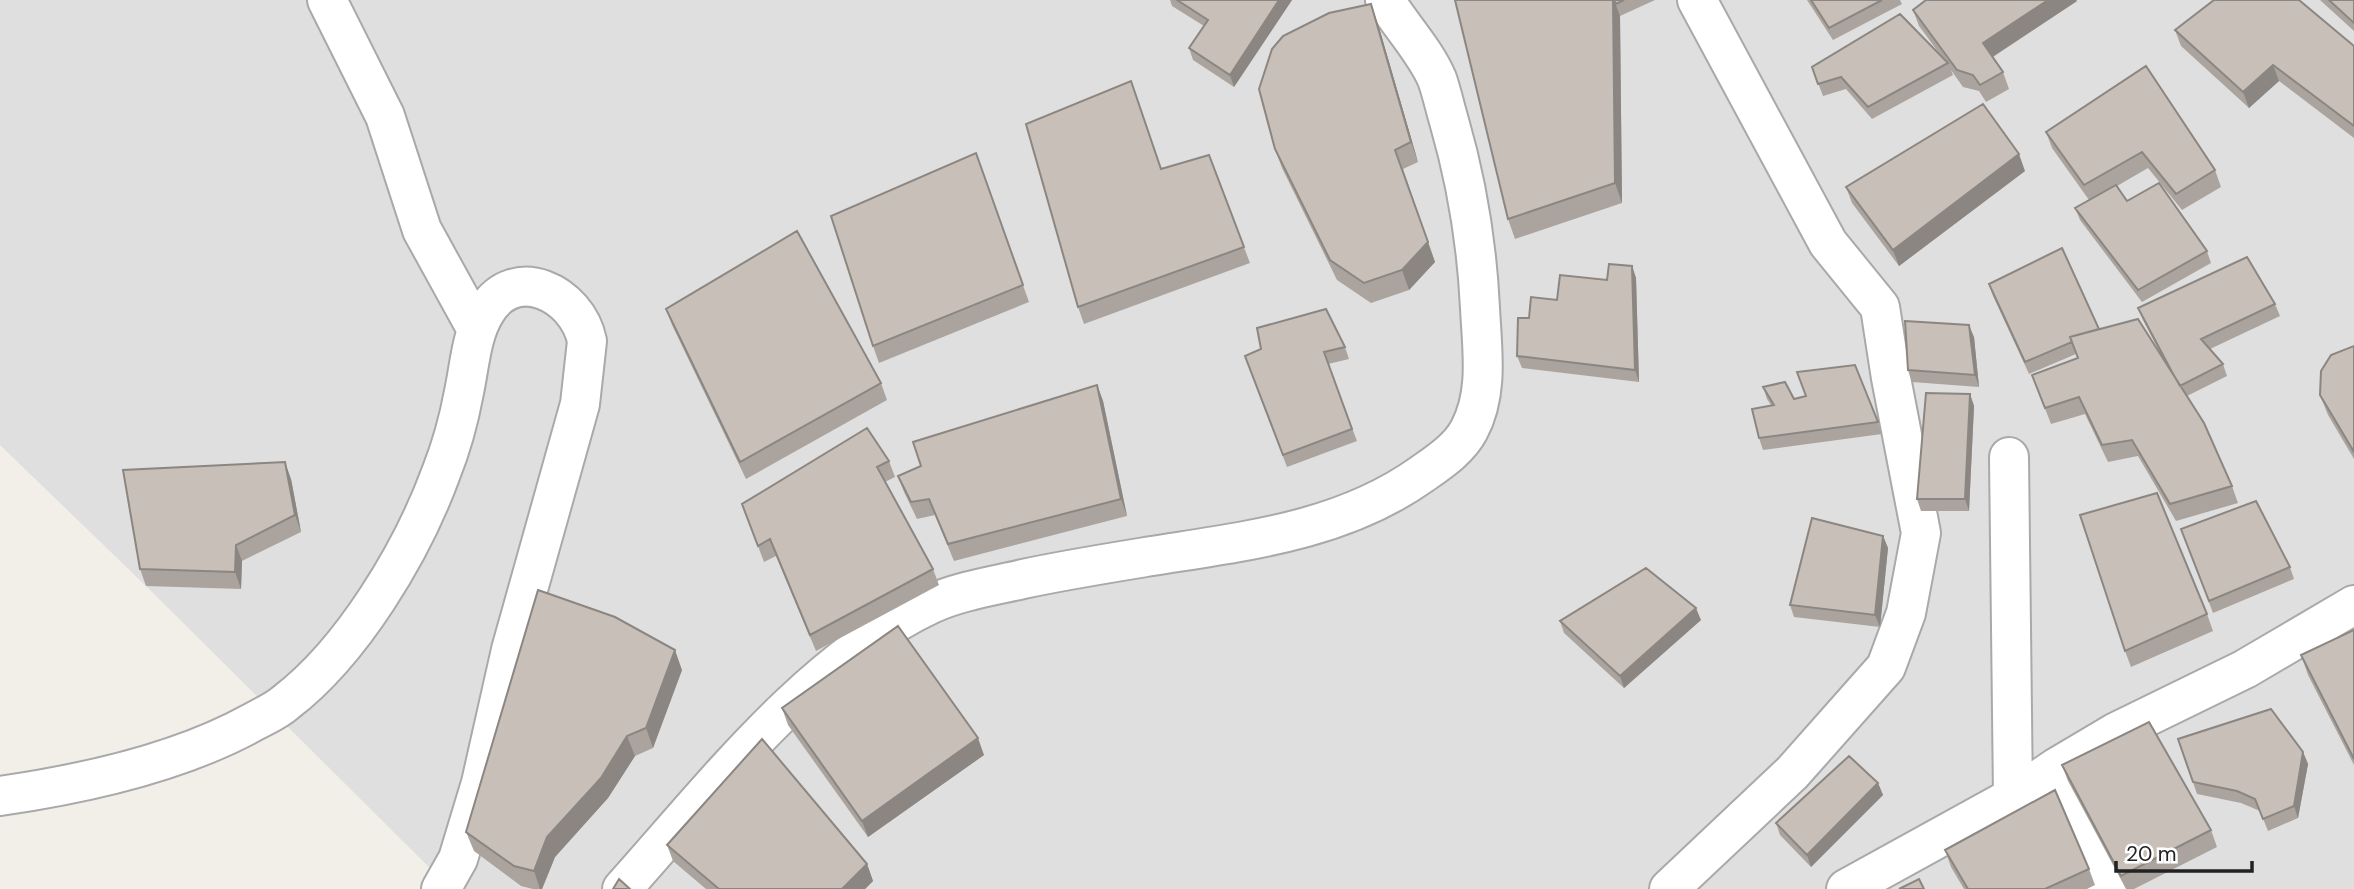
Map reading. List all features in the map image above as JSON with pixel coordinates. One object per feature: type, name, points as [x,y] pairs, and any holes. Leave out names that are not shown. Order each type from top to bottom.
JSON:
[{"type":"street","points":[[327,0],[385,116],[422,230],[476,328]]},
{"type":"street","points":[[622,889],[760,735],[830,668],[884,630],[933,603],[1050,573],[1229,546],[1295,531],[1360,510],[1410,482],[1449,455],[1468,434],[1479,408],[1483,373],[1477,254],[1459,156],[1436,78],[1385,0]]},
{"type":"street","points":[[1669,889],[1792,773],[1886,667],[1906,613],[1921,533],[1880,307],[1828,243],[1698,0]]},
{"type":"street","points":[[0,796],[115,772],[228,736],[284,705],[321,673],[348,642],[407,549],[425,511],[442,473],[460,408],[476,328],[494,299],[515,288],[536,288],[554,294],[568,303],[580,320],[587,341],[580,404],[511,650],[481,783],[458,859],[441,889]]},
{"type":"street","points":[[2009,457],[2013,797]]},
{"type":"street","points":[[1846,889],[2013,797],[2116,732],[2245,669],[2354,605]]},
{"type":"street","points":[[2057,767],[2108,889]]},
{"type":"shaded area","points":[[0,0],[2354,0],[2354,889],[451,889],[0,445]]},
{"type":"building","points":[[1177,0],[1279,0],[1230,75],[1189,48],[1208,20]]},
{"type":"building","points":[[1455,0],[1613,0],[1615,183],[1508,219]]},
{"type":"building","points":[[1811,0],[1882,0],[1829,28]]},
{"type":"building","points":[[1926,0],[2048,0],[1983,43],[2003,72],[1980,85],[1973,75],[1957,70],[1913,10]]},
{"type":"building","points":[[2214,0],[2299,0],[2354,46],[2354,126],[2273,65],[2243,92],[2175,30]]},
{"type":"building","points":[[2329,0],[2354,0],[2354,23]]},
{"type":"building","points":[[1371,4],[1411,142],[1395,150],[1428,242],[1402,270],[1364,283],[1330,260],[1275,149],[1259,89],[1272,49],[1283,36],[1329,13]]},
{"type":"building","points":[[1900,14],[1948,63],[1868,107],[1841,77],[1818,84],[1812,67]]},
{"type":"building","points":[[2146,66],[2215,170],[2176,194],[2142,152],[2084,185],[2046,132]]},
{"type":"building","points":[[1131,81],[1161,169],[1209,155],[1244,247],[1078,307],[1026,124]]},
{"type":"building","points":[[1983,104],[2019,154],[1893,250],[1846,187]]},
{"type":"building","points":[[976,153],[1023,285],[873,346],[831,216]]},
{"type":"building","points":[[2159,183],[2207,251],[2138,290],[2075,208],[2116,185],[2127,201]]},
{"type":"building","points":[[797,231],[881,383],[740,462],[666,309]]},
{"type":"building","points":[[2062,248],[2099,329],[2070,337],[2072,342],[2025,362],[1989,284]]},
{"type":"building","points":[[2247,257],[2275,304],[2201,339],[2223,364],[2180,386],[2138,308]]},
{"type":"building","points":[[1609,264],[1632,266],[1635,370],[1517,356],[1518,318],[1529,318],[1531,297],[1557,300],[1560,275],[1607,280]]},
{"type":"building","points":[[1326,309],[1345,347],[1324,352],[1352,429],[1283,455],[1245,356],[1261,349],[1257,328]]},
{"type":"building","points":[[2138,319],[2204,423],[2232,486],[2170,504],[2132,440],[2102,445],[2079,397],[2045,408],[2032,375],[2078,358],[2070,337]]},
{"type":"building","points":[[1905,321],[1969,325],[1975,375],[1908,370]]},
{"type":"building","points":[[2354,346],[2354,452],[2320,395],[2321,371],[2331,355]]},
{"type":"building","points":[[1855,365],[1878,422],[1759,438],[1752,409],[1774,405],[1763,387],[1785,382],[1794,399],[1806,396],[1797,372]]},
{"type":"building","points":[[1097,385],[1121,499],[948,544],[929,499],[911,502],[898,476],[921,466],[913,442]]},
{"type":"building","points":[[1926,393],[1970,394],[1965,499],[1917,499]]},
{"type":"building","points":[[867,428],[889,461],[877,467],[933,569],[810,635],[770,539],[758,546],[742,504]]},
{"type":"building","points":[[285,462],[295,515],[236,545],[235,572],[140,569],[123,470]]},
{"type":"building","points":[[2157,493],[2207,614],[2125,651],[2080,515]]},
{"type":"building","points":[[2256,501],[2290,567],[2209,601],[2181,529]]},
{"type":"building","points":[[1812,518],[1883,536],[1875,615],[1790,605]]},
{"type":"building","points":[[1646,568],[1696,608],[1620,676],[1560,621]]},
{"type":"building","points":[[538,590],[615,617],[675,650],[646,728],[627,736],[601,778],[547,837],[534,871],[514,866],[466,832]]},
{"type":"building","points":[[898,626],[978,738],[862,821],[782,708]]},
{"type":"building","points":[[2354,630],[2354,759],[2301,655]]},
{"type":"building","points":[[2271,709],[2303,752],[2294,806],[2263,819],[2255,799],[2237,791],[2193,782],[2178,739]]},
{"type":"building","points":[[2149,722],[2211,830],[2121,876],[2062,765]]},
{"type":"building","points":[[762,739],[867,864],[842,889],[719,889],[667,845]]},
{"type":"building","points":[[1849,756],[1878,783],[1807,855],[1776,823]]},
{"type":"building","points":[[2055,790],[2089,869],[2045,889],[1968,889],[1945,850]]},
{"type":"building","points":[[619,879],[630,889],[613,889]]},
{"type":"building","points":[[1919,879],[1924,889],[1899,889]]}]
